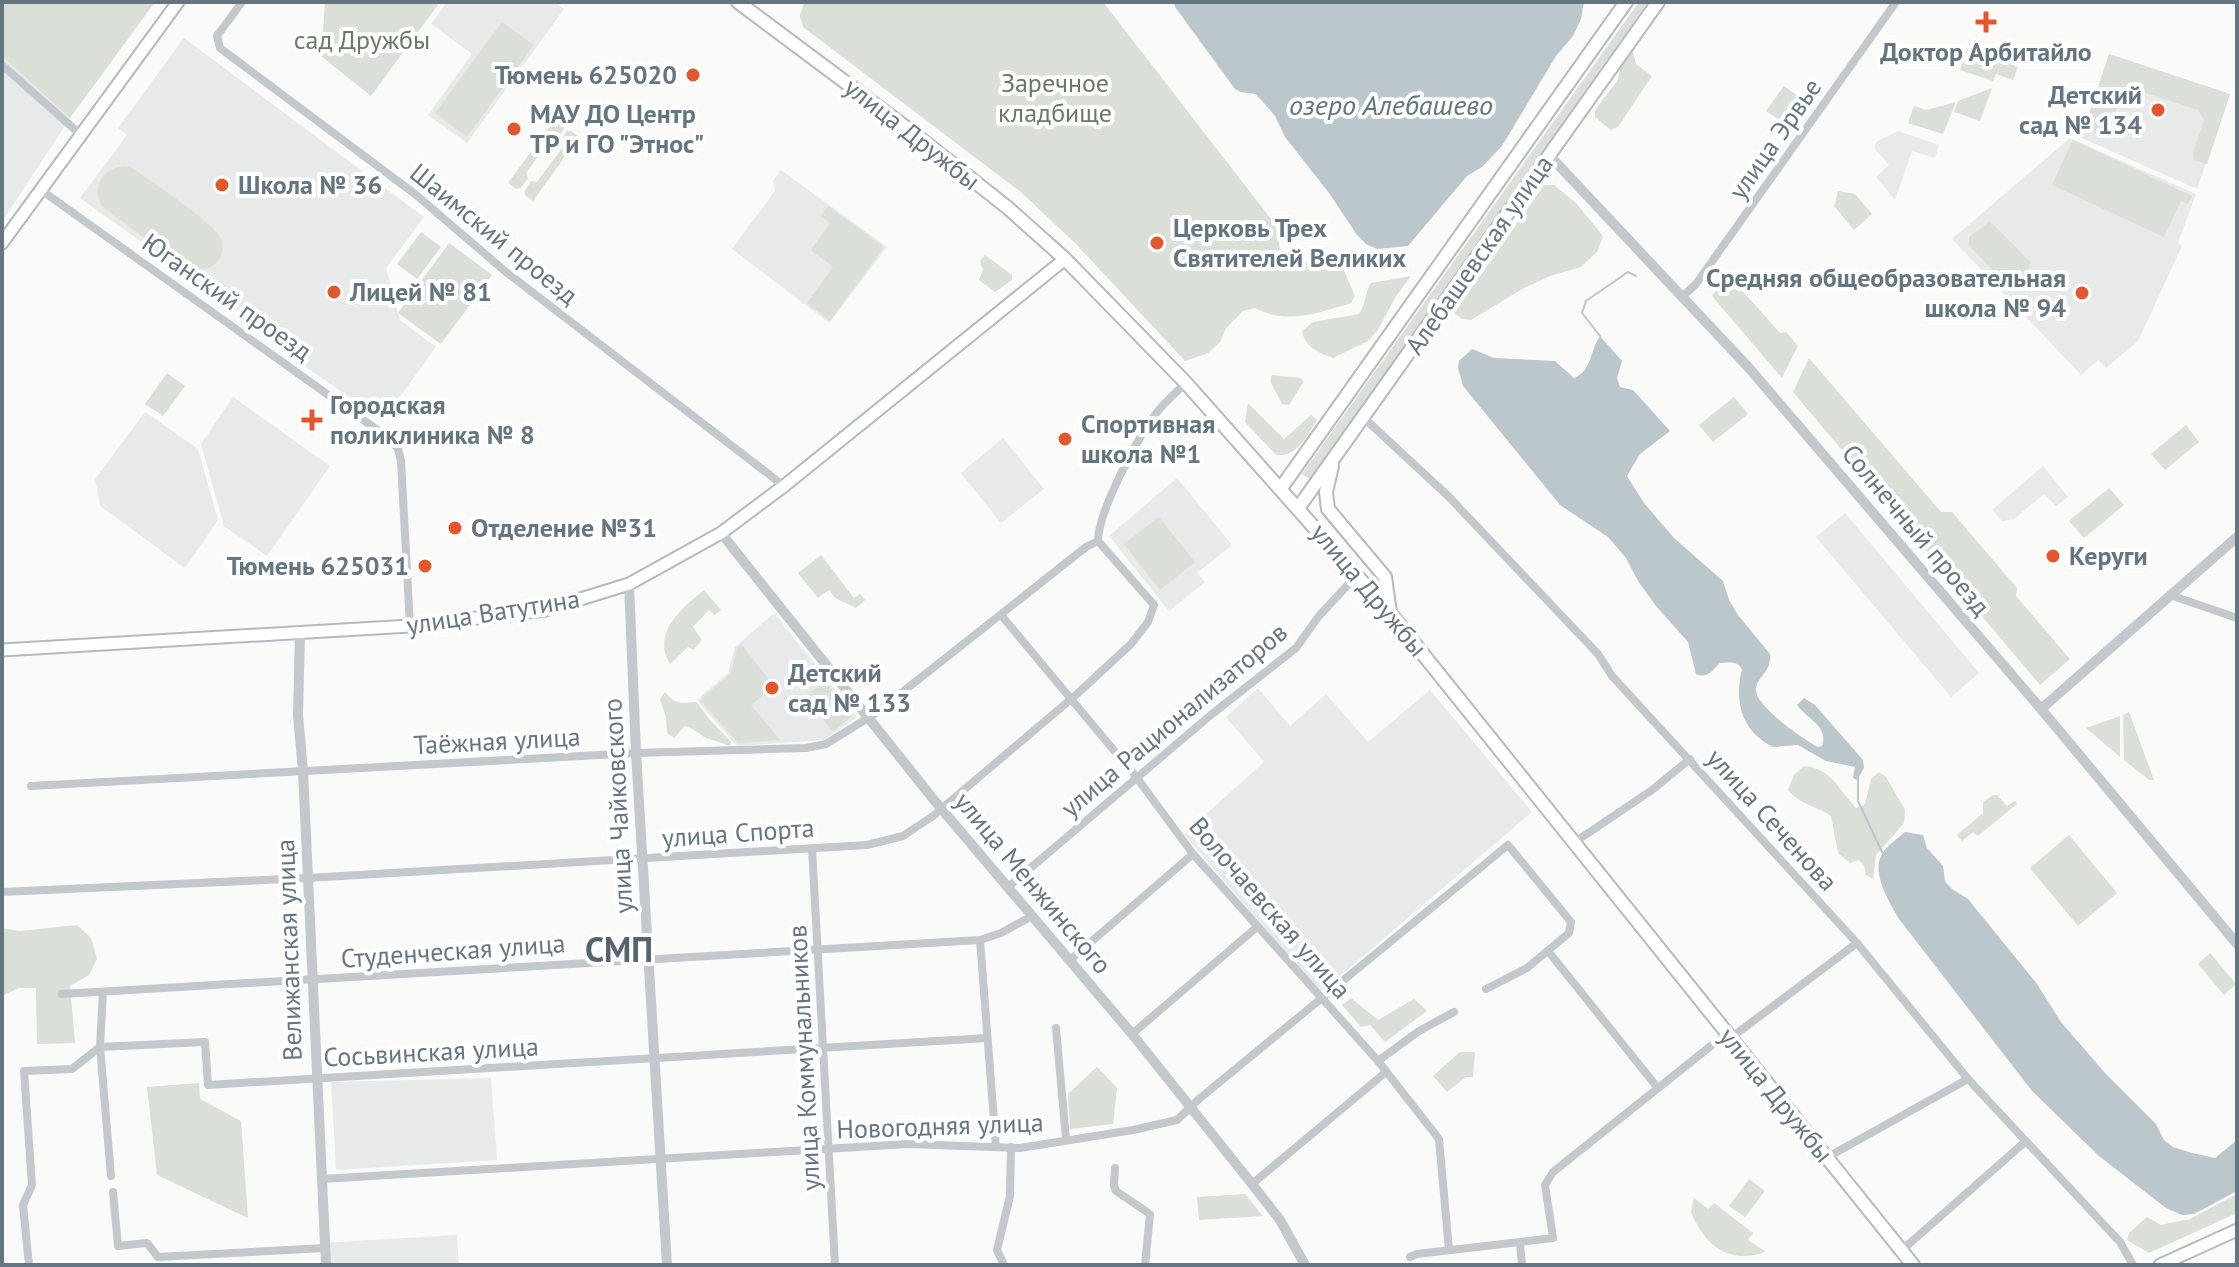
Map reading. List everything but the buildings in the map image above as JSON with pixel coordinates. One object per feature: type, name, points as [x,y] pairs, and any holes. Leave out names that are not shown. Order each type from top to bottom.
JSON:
[{"type":"main road","points":[[2,243],[178,2]]},
{"type":"main road","name":"улица Дружбы","points":[[738,2],[1008,208],[1065,259],[1186,383],[1390,613],[1913,1265]]},
{"type":"main road","name":"Алебашевская улица","points":[[1281,488],[1626,2]]},
{"type":"main road","name":"Алебашевская улица","points":[[1299,507],[1658,2]]},
{"type":"main road","name":"улица Ватутина","points":[[2,650],[410,626],[545,610],[629,584],[721,533],[784,486],[1065,259]]},
{"type":"main road","points":[[1332,462],[1326,492],[1328,509],[1385,577],[1390,613]]},
{"type":"main road","points":[[2160,1265],[2237,1230]]},
{"type":"street","name":"Шаимский проезд","points":[[242,2],[217,36],[220,48],[415,194],[506,272],[784,486]]},
{"type":"street","name":"улица Эрвье","points":[[1683,296],[1696,284],[1896,2]]},
{"type":"street","points":[[2,65],[81,135]]},
{"type":"street","name":"Солнечный проезд","points":[[1549,155],[1758,378],[2237,944]]},
{"type":"street","name":"Юганский проезд","points":[[41,190],[390,439],[398,449],[401,461],[410,626]]},
{"type":"street","points":[[1098,541],[1098,528],[1111,498],[1155,415],[1186,383]]},
{"type":"street","name":"улица Сеченова","points":[[1364,418],[1448,496],[1598,654],[1612,676],[1857,943],[1968,1079],[2120,1242],[2133,1265]]},
{"type":"street","name":"улица Менжинского","points":[[721,533],[942,809],[1132,1034],[1252,1184],[1280,1220],[1305,1265]]},
{"type":"street","points":[[2041,709],[2237,537]]},
{"type":"street","name":"Таёжная улица","points":[[31,786],[636,753],[806,748],[826,744],[868,718],[1086,547],[1098,541]]},
{"type":"street","name":"улица Спорта","points":[[2,892],[643,859],[867,845],[892,840],[918,827],[942,809],[1131,644],[1148,622],[1154,605],[1098,541]]},
{"type":"street","name":"улица Рационализаторов","points":[[1008,887],[1296,648],[1319,616],[1357,575]]},
{"type":"street","name":"улица Чайковского","points":[[629,584],[636,753],[667,1265]]},
{"type":"street","points":[[2170,595],[2237,618]]},
{"type":"street","name":"Волочаевская улица","points":[[1001,615],[1137,778],[1193,854],[1378,1061],[1439,1139],[1449,1250]]},
{"type":"street","name":"Велижанская улица","points":[[300,633],[298,715],[326,1265]]},
{"type":"street","points":[[1575,842],[1652,790],[1690,759]]},
{"type":"street","name":"Новогодняя улица","points":[[322,1179],[908,1144],[1020,1148],[1177,1120],[1508,845],[1571,922],[1569,933],[1548,951]]},
{"type":"street","name":"улица Коммунальников","points":[[812,848],[835,1265]]},
{"type":"street","points":[[1070,960],[1193,854]]},
{"type":"street","name":"Студенческая улица","points":[[62,994],[980,940],[1001,933],[1032,916]]},
{"type":"street","points":[[1132,1034],[1257,927]]},
{"type":"street","points":[[980,940],[996,1147]]},
{"type":"street","points":[[1410,1257],[1553,1238],[1545,1185],[1553,1172],[1657,1087],[1728,1035],[1736,1034],[1857,943]]},
{"type":"street","points":[[1486,989],[1527,968],[1548,951],[1657,1087]]},
{"type":"street","points":[[103,992],[100,1047],[111,1176]]},
{"type":"street","points":[[1378,1061],[1419,1031],[1454,1012]]},
{"type":"street","points":[[1056,1028],[1066,1139]]},
{"type":"street","name":"Сосьвинская улица","points":[[100,1047],[205,1042],[208,1085],[987,1038]]},
{"type":"street","points":[[29,1265],[23,1205],[32,1185],[24,1071],[72,1069],[100,1047]]},
{"type":"street","points":[[1252,1184],[1386,1072]]},
{"type":"street","points":[[1826,1158],[1968,1079]]},
{"type":"street","points":[[1901,1251],[2026,1141]]},
{"type":"street","points":[[1004,1265],[997,1250],[1010,1196],[1011,1147]]},
{"type":"street","points":[[1115,1168],[1116,1191],[1150,1214],[1145,1265]]},
{"type":"street","points":[[113,1192],[118,1246],[147,1243],[158,1257],[325,1248]]},
{"type":"street","points":[[1520,1243],[1522,1265]]},
{"type":"shaded area","points":[[447,2],[554,2],[564,9],[467,143],[428,115],[472,54],[431,24]]},
{"type":"shaded area","name":"Школа № 36","points":[[184,38],[424,217],[386,268],[400,320],[436,347],[383,420],[281,350],[253,322],[80,198],[127,135],[118,128]]},
{"type":"shaded area","name":"Детский сад № 134","points":[[2109,54],[2230,94],[2197,189],[2075,135],[2085,126]]},
{"type":"shaded area","points":[[2,56],[70,118],[2,222]]},
{"type":"shaded area","points":[[1898,131],[1939,145],[1935,158],[1912,151],[1895,200],[1876,177],[1889,165],[1874,148],[1876,142]]},
{"type":"shaded area","name":"Средняя общеобразовательная школа № 94","points":[[2070,138],[2196,194],[2178,243],[2182,246],[2138,341],[2106,368],[2098,360],[2081,375],[1952,239]]},
{"type":"shaded area","points":[[781,170],[887,247],[829,323],[732,249],[775,191],[773,181]]},
{"type":"shaded area","points":[[233,397],[330,466],[267,556],[224,526],[201,444]]},
{"type":"shaded area","points":[[145,412],[198,449],[218,520],[185,568],[100,506],[95,479]]},
{"type":"shaded area","points":[[1003,438],[1044,489],[1001,523],[961,473]]},
{"type":"shaded area","points":[[2043,466],[2068,497],[2056,506],[2044,494],[2014,519],[2002,521],[1992,510]]},
{"type":"shaded area","points":[[1177,478],[1232,545],[1197,573],[1205,582],[1169,611],[1109,536]]},
{"type":"shaded area","points":[[1845,513],[1979,673],[1951,697],[1816,537]]},
{"type":"shaded area","name":"Детский сад № 133","points":[[774,613],[857,717],[824,740],[737,746],[697,700],[728,673],[735,647]]},
{"type":"shaded area","points":[[1258,688],[1290,726],[1326,694],[1368,742],[1430,690],[1532,812],[1320,993],[1184,834],[1264,762],[1226,717]]},
{"type":"shaded area","points":[[491,1078],[497,1160],[336,1170],[331,1082]]},
{"type":"shaded area","points":[[457,1235],[459,1265],[322,1265],[321,1243]]},
{"type":"green space","points":[[2,2],[155,2],[70,118],[2,56]]},
{"type":"green space","name":"сад Дружбы","points":[[325,2],[440,2],[371,96],[311,48],[323,31]]},
{"type":"green space","name":"Заречное кладбище","points":[[804,2],[1103,2],[1275,224],[1280,249],[1311,264],[1339,259],[1355,296],[1351,303],[1303,316],[1279,316],[1255,308],[1243,311],[1208,353],[1185,361],[1076,244],[1022,193],[803,27],[800,16]]},
{"type":"green space","points":[[1639,2],[1648,2],[1310,480],[1302,474]]},
{"type":"green space","points":[[502,22],[534,45],[467,137],[435,113]]},
{"type":"green space","points":[[1967,49],[2018,67],[2013,80],[1996,74],[1993,81],[1960,70]]},
{"type":"green space","points":[[1633,51],[1636,64],[1652,76],[1618,127],[1611,130],[1595,117],[1595,110],[1617,81],[1621,66]]},
{"type":"green space","points":[[2109,54],[2230,94],[2207,164],[2194,160],[2193,153],[2204,120],[2198,110],[2132,88],[2122,94],[2108,133],[2104,136],[2084,129]]},
{"type":"green space","points":[[1784,86],[1805,101],[1788,126],[1766,111]]},
{"type":"green space","points":[[1992,88],[1980,121],[1954,112],[1958,101]]},
{"type":"green space","points":[[1956,102],[1943,134],[1908,123],[1914,106],[1926,110]]},
{"type":"green space","points":[[555,119],[564,129],[555,141],[551,138],[526,173],[528,178],[521,188],[516,189],[508,183]]},
{"type":"green space","points":[[567,131],[579,137],[533,201],[525,195],[525,190],[531,181],[537,182],[563,147],[559,143]]},
{"type":"green space","points":[[2073,140],[2192,196],[2188,204],[2181,201],[2164,237],[2052,185]]},
{"type":"green space","points":[[126,166],[208,223],[221,239],[218,261],[205,269],[183,267],[101,205],[98,191],[102,178],[111,170]]},
{"type":"green space","points":[[1544,185],[1554,185],[1576,203],[1603,236],[1597,252],[1581,267],[1524,288],[1471,320],[1462,319],[1454,313]]},
{"type":"green space","points":[[1838,191],[1855,194],[1872,214],[1854,230],[1834,206]]},
{"type":"green space","points":[[828,206],[884,247],[830,321],[807,303],[833,267],[811,250],[830,223],[821,216]]},
{"type":"green space","points":[[1990,221],[2030,262],[2028,272],[2014,285],[2006,284],[1969,245],[1969,237]]},
{"type":"green space","points":[[421,232],[441,247],[417,279],[397,264]]},
{"type":"green space","points":[[449,243],[492,275],[441,344],[398,313]]},
{"type":"green space","points":[[985,255],[1012,275],[1012,280],[995,292],[979,280],[983,270],[980,261]]},
{"type":"green space","points":[[1411,276],[1368,341],[1333,358],[1306,341],[1302,331],[1313,322],[1359,314],[1371,283]]},
{"type":"green space","points":[[1730,277],[1780,333],[1786,332],[1798,346],[1782,378],[1712,296],[1721,285],[1733,299],[1722,284]]},
{"type":"green space","points":[[1809,358],[1941,512],[1952,512],[2017,588],[2016,596],[2070,659],[2040,685],[1793,392]]},
{"type":"green space","points":[[167,373],[185,386],[163,416],[145,404]]},
{"type":"green space","points":[[1272,375],[1304,381],[1289,405],[1282,404],[1270,381]]},
{"type":"green space","points":[[1734,397],[1748,414],[1713,442],[1699,425]]},
{"type":"green space","points":[[1248,403],[1284,439],[1311,415],[1317,420],[1296,449],[1276,455],[1245,422]]},
{"type":"green space","points":[[2186,425],[2199,442],[2165,470],[2151,454]]},
{"type":"green space","points":[[2109,488],[2124,505],[2084,538],[2069,521]]},
{"type":"green space","points":[[1159,517],[1195,562],[1160,590],[1124,544]]},
{"type":"green space","points":[[821,555],[854,598],[860,594],[865,600],[856,608],[835,598],[829,590],[818,598],[798,573]]},
{"type":"green space","points":[[704,590],[721,610],[715,615],[709,610],[693,627],[702,640],[693,650],[688,647],[670,664],[665,653],[667,632],[679,613]]},
{"type":"green space","points":[[741,644],[774,686],[751,705],[780,740],[738,743],[700,700],[731,673],[737,648]]},
{"type":"green space","points":[[825,681],[852,716],[833,732],[805,697]]},
{"type":"green space","points":[[665,692],[676,701],[697,702],[731,742],[730,746],[706,738],[685,726],[674,738],[667,733],[660,699]]},
{"type":"green space","points":[[2129,712],[2154,780],[2149,780],[2124,760],[2123,715]]},
{"type":"green space","points":[[2120,716],[2120,757],[2086,728]]},
{"type":"green space","points":[[1804,766],[1828,775],[1856,808],[1865,804],[1871,779],[1879,772],[1886,777],[1905,810],[1904,823],[1876,855],[1873,879],[1866,875],[1864,865],[1859,860],[1850,863],[1838,853],[1831,816],[1802,802],[1788,790],[1794,775]]},
{"type":"green space","points":[[1997,795],[2007,806],[2015,801],[2017,804],[1978,836],[1973,832],[1962,841],[1957,835],[1983,813],[1983,802]]},
{"type":"green space","points":[[2069,835],[2117,893],[2078,926],[2030,868]]},
{"type":"green space","points":[[77,925],[91,938],[97,959],[89,975],[70,986],[75,1043],[37,1044],[36,988],[19,988],[2,996],[2,928],[19,931]]},
{"type":"green space","points":[[2210,953],[2236,984],[2224,995],[2198,964]]},
{"type":"green space","points":[[1351,998],[1378,1020],[1414,999],[1427,1011],[1385,1042],[1370,1025],[1361,1027],[1342,1005]]},
{"type":"green space","points":[[1460,1052],[1475,1052],[1473,1077],[1466,1077],[1447,1092],[1433,1076]]},
{"type":"green space","points":[[1097,1067],[1117,1088],[1113,1124],[1070,1129],[1068,1094]]},
{"type":"green space","points":[[199,1083],[200,1099],[241,1121],[248,1218],[157,1175],[147,1087]]},
{"type":"green space","points":[[1749,1179],[1765,1191],[1745,1217],[1729,1206]]},
{"type":"green space","points":[[1245,1194],[1263,1216],[1199,1220],[1197,1197]]},
{"type":"green space","points":[[2237,1194],[2237,1213],[2149,1253],[2127,1240],[2129,1233],[2147,1217],[2161,1225],[2190,1219]]},
{"type":"green space","points":[[1694,1198],[1708,1209],[1714,1203],[1753,1233],[1748,1240],[1766,1252],[1741,1256],[1720,1250],[1703,1234],[1691,1212]]},
{"type":"water","name":"озеро Алебашево","points":[[1174,2],[1584,2],[1573,36],[1556,56],[1502,146],[1482,167],[1467,176],[1408,246],[1377,249],[1357,235],[1263,102],[1255,94],[1235,89]]},
{"type":"water","points":[[1600,336],[1622,361],[1617,378],[1620,387],[1633,390],[1670,431],[1640,454],[1627,476],[1644,503],[1674,538],[1723,581],[1738,615],[1770,654],[1769,665],[1756,688],[1762,703],[1791,729],[1818,747],[1822,746],[1823,739],[1820,728],[1797,705],[1804,698],[1815,705],[1863,760],[1864,768],[1857,780],[1853,778],[1855,767],[1826,761],[1798,745],[1773,747],[1754,733],[1742,714],[1740,666],[1720,663],[1706,675],[1696,674],[1688,642],[1656,606],[1626,558],[1608,537],[1560,505],[1463,386],[1459,361],[1472,349],[1494,358],[1555,361],[1574,378],[1588,365]]},
{"type":"water","points":[[1905,832],[1923,835],[1927,848],[1943,866],[1945,881],[1968,899],[2037,984],[2061,1022],[2105,1073],[2156,1124],[2164,1140],[2173,1147],[2215,1158],[2237,1140],[2237,1191],[2194,1214],[2182,1215],[2166,1208],[2099,1156],[2032,1091],[1899,919],[1887,897],[1880,880],[1881,856]]},
{"type":"waterway","points":[[1600,336],[1582,313],[1586,301],[1628,272],[1636,276]]},
{"type":"waterway","points":[[1858,778],[1858,801],[1883,854]]},
{"type":"place","name":"Доктор Арбитайло","points":[[1986,22]]},
{"type":"place","name":"Тюмень 625020","points":[[693,75]]},
{"type":"place","name":"Детский сад № 134","points":[[2158,110]]},
{"type":"place","name":"МАУ ДО Центр ТР и ГО \"Этнос\"","points":[[514,129]]},
{"type":"place","name":"Школа № 36","points":[[222,185]]},
{"type":"place","name":"Церковь Трех Святителей Великих","points":[[1157,243]]},
{"type":"place","name":"Лицей № 81","points":[[334,292]]},
{"type":"place","name":"Средняя общеобразовательная школа № 94","points":[[2082,293]]},
{"type":"place","name":"Городская поликлиника № 8","points":[[312,420]]},
{"type":"place","name":"Спортивная школа №1","points":[[1065,439]]},
{"type":"place","name":"Отделение №31","points":[[455,528]]},
{"type":"place","name":"Керуги","points":[[2053,556]]},
{"type":"place","name":"Тюмень 625031","points":[[425,566]]},
{"type":"place","name":"Детский сад № 133","points":[[772,688]]},
{"type":"district","name":"СМП","points":[[619,950]]}]
